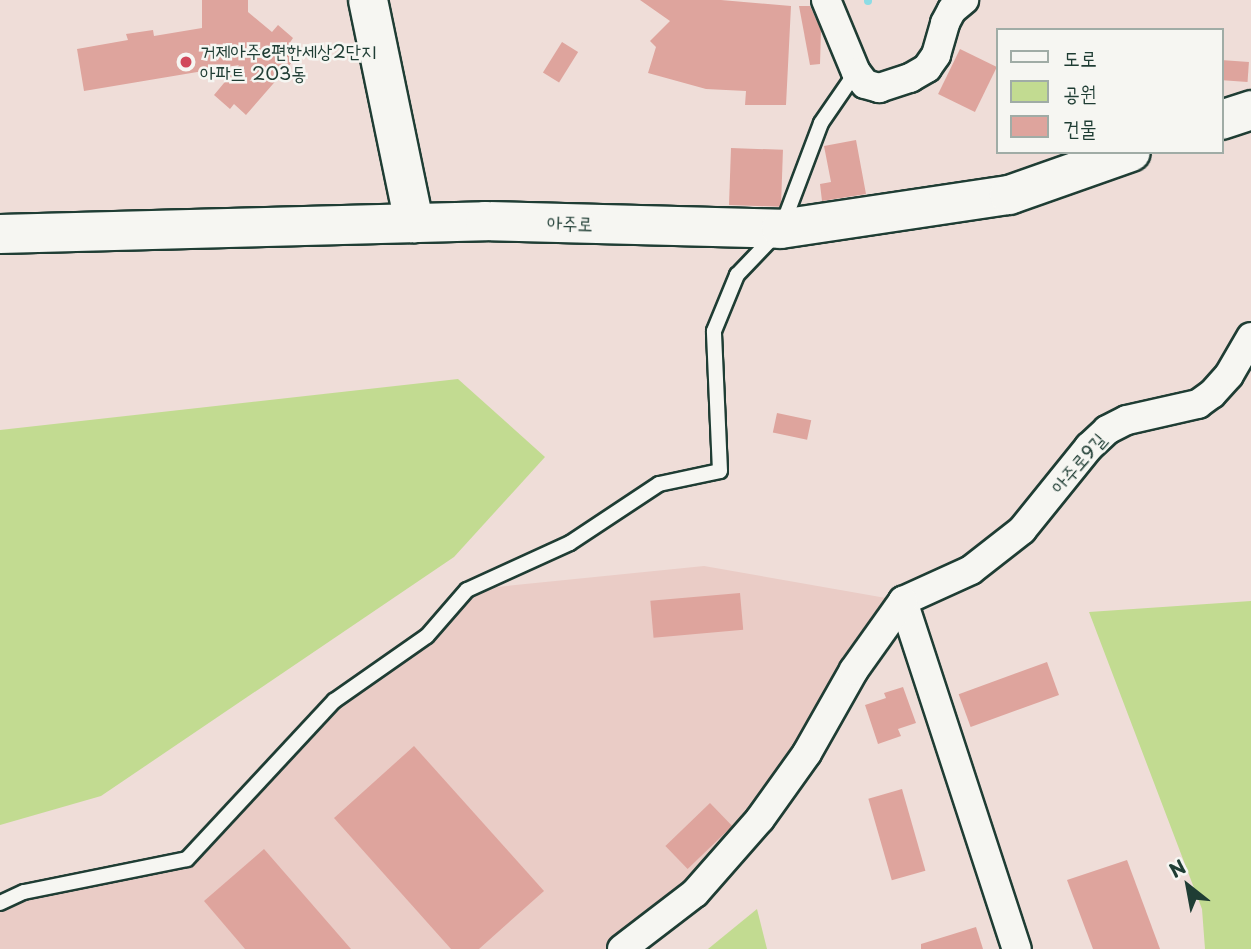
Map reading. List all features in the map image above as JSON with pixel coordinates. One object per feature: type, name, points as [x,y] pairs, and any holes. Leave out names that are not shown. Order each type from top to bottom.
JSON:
[{"type":"street","points":[[368,0],[414,223]]},
{"type":"street","points":[[826,0],[856,72],[865,84],[879,88],[910,78],[927,68],[936,55],[952,10],[964,0]]},
{"type":"street","points":[[1223,119],[1251,110]]},
{"type":"street","name":"아주로","points":[[0,234],[485,221],[781,229],[1009,195],[1125,154]]},
{"type":"street","name":"아주로9길","points":[[903,601],[971,570],[1014,536],[1107,430],[1127,420],[1198,404],[1212,394],[1229,375],[1251,337]]},
{"type":"street","points":[[622,949],[695,893],[760,819],[807,753],[854,670],[903,601]]},
{"type":"street","points":[[903,601],[1017,949]]},
{"type":"lane","points":[[0,903],[24,892],[187,859],[334,701],[427,636],[467,590],[570,543],[659,484],[720,471],[714,331],[737,275],[781,229],[821,123],[856,72]]},
{"type":"shaded area","points":[[704,566],[903,601],[760,819],[622,949],[0,949],[0,903],[187,859],[334,701],[427,636],[467,590]]},
{"type":"green space","points":[[458,379],[545,457],[454,557],[101,796],[0,825],[0,430]]},
{"type":"green space","points":[[1251,601],[1251,949],[1205,949],[1202,909],[1089,612]]},
{"type":"green space","points":[[757,909],[767,949],[708,949]]},
{"type":"building","name":"거제아주e편한세상2단지 아파트 203동","points":[[202,0],[248,0],[248,12],[272,32],[278,25],[293,38],[289,44],[300,53],[246,115],[234,104],[230,109],[214,95],[239,65],[84,91],[77,49],[128,40],[126,34],[153,30],[154,36],[202,28]]},
{"type":"building","points":[[640,0],[721,0],[791,6],[786,105],[745,105],[746,91],[706,89],[648,73],[656,47],[650,41],[670,21]]},
{"type":"building","points":[[799,6],[810,6],[821,30],[820,64],[810,65]]},
{"type":"building","points":[[562,42],[578,52],[559,83],[543,73]]},
{"type":"building","points":[[960,49],[996,67],[975,112],[938,94]]},
{"type":"building","points":[[1223,60],[1249,62],[1248,82],[1223,80]]},
{"type":"building","points":[[856,140],[866,194],[822,201],[820,184],[831,182],[824,146]]},
{"type":"building","points":[[731,148],[783,150],[781,207],[729,205]]},
{"type":"building","points":[[777,413],[811,420],[807,440],[773,433]]},
{"type":"building","points":[[740,593],[743,630],[654,638],[650,601]]},
{"type":"building","points":[[1047,662],[1059,695],[971,727],[959,694]]},
{"type":"building","points":[[903,687],[916,723],[898,729],[901,736],[878,744],[865,705],[886,698],[884,693]]},
{"type":"building","points":[[414,746],[544,891],[479,949],[451,949],[334,818]]},
{"type":"building","points":[[902,789],[925,871],[892,880],[868,799]]},
{"type":"building","points":[[710,803],[732,826],[688,869],[665,846]]},
{"type":"building","points":[[264,849],[351,949],[245,949],[204,901]]},
{"type":"building","points":[[1127,860],[1160,949],[1093,949],[1067,880]]},
{"type":"building","points":[[976,927],[983,949],[921,949],[921,944]]},
{"type":"place","name":"거제아주e편한세상2단지 아파트 203동","points":[[186,62]]}]
